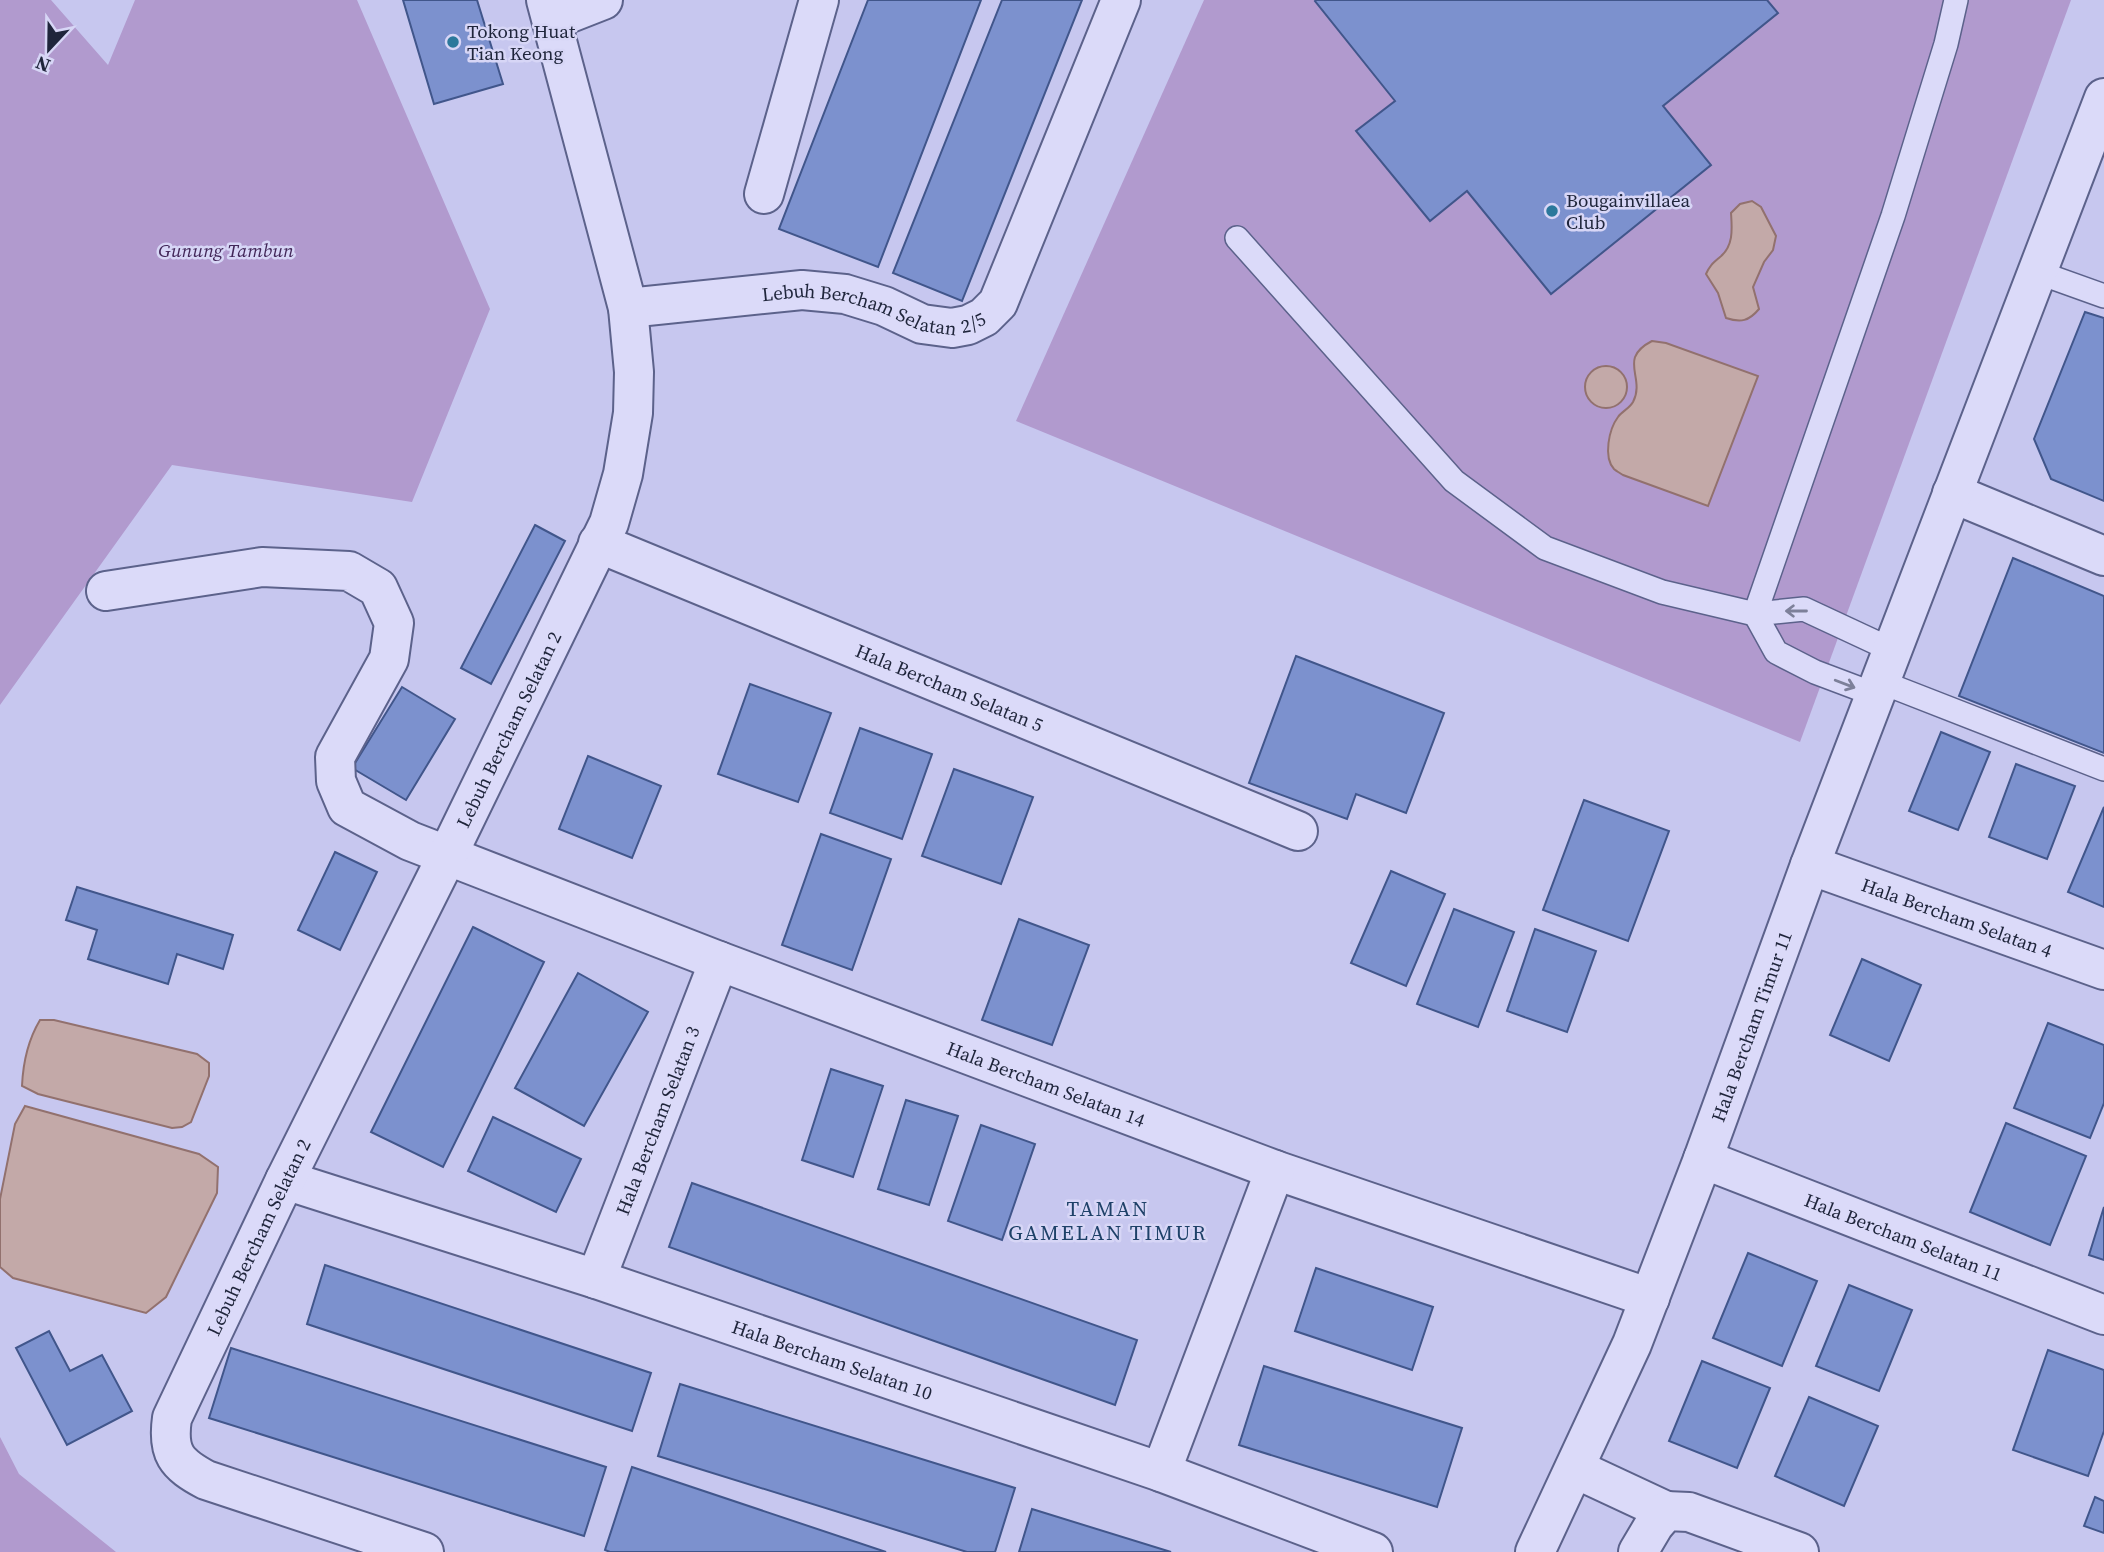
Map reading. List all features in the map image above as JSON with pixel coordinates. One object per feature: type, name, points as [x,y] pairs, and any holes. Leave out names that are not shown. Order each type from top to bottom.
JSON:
[{"type":"street","points":[[549,10],[603,0]]},
{"type":"street","points":[[764,194],[819,0]]},
{"type":"street","name":"Lebuh Bercham Selatan 2/5","points":[[628,308],[802,290],[845,294],[884,306],[922,324],[952,328],[968,326],[984,317],[998,303],[1121,0]]},
{"type":"street","name":"Lebuh Bercham Selatan 2","points":[[424,1552],[206,1480],[186,1470],[175,1455],[170,1435],[172,1418],[285,1180],[609,523],[624,474],[633,413],[634,372],[628,308],[549,10]]},
{"type":"street","name":"Hala Bercham Timur 11","points":[[1535,1552],[1632,1344],[1703,1159],[1810,864],[2104,99]]},
{"type":"street","points":[[1952,493],[2104,556]]},
{"type":"street","name":"Hala Bercham Selatan 5","points":[[598,543],[1298,831]]},
{"type":"street","name":"Hala Bercham Selatan 14","points":[[106,591],[262,567],[349,571],[378,588],[394,623],[389,659],[335,757],[336,781],[347,807],[410,841],[719,961],[1275,1170],[1650,1298]]},
{"type":"street","name":"Hala Bercham Selatan 4","points":[[1810,864],[2104,970]]},
{"type":"street","name":"Hala Bercham Selatan 3","points":[[596,1279],[719,961]]},
{"type":"street","name":"Hala Bercham Selatan 11","points":[[1703,1159],[2104,1315]]},
{"type":"street","points":[[1161,1472],[1275,1170]]},
{"type":"street","name":"Hala Bercham Selatan 10","points":[[285,1180],[596,1279],[1161,1472],[1373,1552]]},
{"type":"street","points":[[1576,1469],[1678,1512],[1799,1552]]},
{"type":"street","points":[[1638,1552],[1654,1525],[1678,1512]]},
{"type":"lane","points":[[1883,676],[1815,671],[1776,652],[1755,614],[1893,216],[1946,44],[1956,0]]},
{"type":"lane","points":[[1237,237],[1454,481],[1545,548],[1662,592],[1755,614],[1804,609],[1883,676],[2104,769]]},
{"type":"lane","points":[[2037,272],[2104,296]]},
{"type":"green space","name":"Gunung Tambun","points":[[0,0],[51,0],[108,65],[135,0],[357,0],[490,309],[412,502],[172,465],[0,705]]},
{"type":"green space","name":"Bougainvillaea Club","points":[[1204,0],[2071,0],[1800,742],[1016,421]]},
{"type":"green space","points":[[0,1437],[19,1474],[116,1552],[0,1552]]},
{"type":"shaded area","points":[[1752,201],[1761,207],[1776,236],[1773,250],[1764,262],[1753,287],[1759,309],[1744,320],[1736,320],[1726,318],[1718,293],[1706,274],[1728,248],[1731,213],[1740,204]]},
{"type":"shaded area","points":[[1652,341],[1666,343],[1758,376],[1708,506],[1623,475],[1611,464],[1608,443],[1612,429],[1620,415],[1633,402],[1636,393],[1636,355]]},
{"type":"shaded area","points":[[1606,366],[1621,372],[1627,387],[1621,402],[1606,408],[1591,402],[1585,387],[1591,372]]},
{"type":"shaded area","points":[[40,1020],[54,1020],[197,1054],[209,1063],[209,1076],[191,1122],[172,1128],[38,1094],[22,1086],[27,1052]]},
{"type":"shaded area","points":[[25,1106],[199,1154],[218,1167],[217,1193],[166,1297],[146,1313],[13,1278],[0,1267],[0,1199],[15,1124]]},
{"type":"building","name":"Tokong Huat Tian Keong","points":[[403,0],[477,0],[503,84],[434,104]]},
{"type":"building","points":[[868,0],[981,0],[878,267],[779,229]]},
{"type":"building","points":[[1002,0],[1082,0],[962,301],[893,273]]},
{"type":"building","points":[[1316,0],[1767,0],[1778,13],[1663,106],[1711,165],[1551,294],[1467,191],[1430,221],[1356,131],[1395,101]]},
{"type":"building","points":[[2085,312],[2104,318],[2104,501],[2051,479],[2034,439]]},
{"type":"building","points":[[535,525],[565,541],[491,684],[461,668]]},
{"type":"building","points":[[2013,558],[2104,596],[2104,753],[1959,696]]},
{"type":"building","points":[[1296,656],[1444,713],[1406,813],[1356,794],[1347,819],[1249,783]]},
{"type":"building","points":[[750,684],[831,713],[798,802],[718,774]]},
{"type":"building","points":[[402,687],[455,719],[406,800],[352,768]]},
{"type":"building","points":[[860,728],[932,754],[902,839],[830,813]]},
{"type":"building","points":[[1941,732],[1990,752],[1958,830],[1909,811]]},
{"type":"building","points":[[588,756],[661,786],[632,858],[559,829]]},
{"type":"building","points":[[2016,764],[2075,786],[2047,859],[1989,837]]},
{"type":"building","points":[[954,769],[1033,797],[1001,884],[922,856]]},
{"type":"building","points":[[1584,800],[1669,831],[1628,941],[1543,910]]},
{"type":"building","points":[[2104,807],[2104,907],[2068,892]]},
{"type":"building","points":[[821,834],[891,859],[852,970],[782,945]]},
{"type":"building","points":[[335,852],[377,872],[340,950],[298,930]]},
{"type":"building","points":[[1391,871],[1445,894],[1406,986],[1351,963]]},
{"type":"building","points":[[77,887],[233,935],[223,969],[177,954],[168,984],[88,959],[97,930],[66,920]]},
{"type":"building","points":[[1454,909],[1514,932],[1478,1027],[1417,1004]]},
{"type":"building","points":[[1019,919],[1089,945],[1052,1045],[982,1020]]},
{"type":"building","points":[[473,927],[544,962],[443,1167],[371,1132]]},
{"type":"building","points":[[1535,929],[1596,951],[1567,1032],[1507,1011]]},
{"type":"building","points":[[1862,959],[1921,985],[1889,1061],[1830,1035]]},
{"type":"building","points":[[578,973],[648,1012],[584,1126],[515,1088]]},
{"type":"building","points":[[2048,1023],[2104,1045],[2104,1103],[2090,1138],[2014,1108]]},
{"type":"building","points":[[831,1069],[883,1086],[853,1177],[802,1160]]},
{"type":"building","points":[[906,1100],[958,1116],[929,1205],[878,1189]]},
{"type":"building","points":[[493,1117],[581,1159],[556,1212],[468,1171]]},
{"type":"building","points":[[2006,1123],[2086,1156],[2050,1245],[1970,1212]]},
{"type":"building","points":[[981,1125],[1035,1144],[1002,1240],[948,1221]]},
{"type":"building","points":[[692,1183],[1137,1340],[1115,1405],[669,1247]]},
{"type":"building","points":[[2104,1207],[2104,1260],[2089,1255]]},
{"type":"building","points":[[1748,1253],[1817,1281],[1782,1366],[1713,1338]]},
{"type":"building","points":[[325,1265],[651,1373],[632,1431],[307,1324]]},
{"type":"building","points":[[1316,1268],[1433,1307],[1412,1370],[1295,1331]]},
{"type":"building","points":[[1849,1285],[1912,1310],[1879,1391],[1816,1366]]},
{"type":"building","points":[[49,1331],[70,1371],[102,1355],[132,1411],[67,1445],[16,1348]]},
{"type":"building","points":[[231,1348],[606,1467],[584,1536],[209,1418]]},
{"type":"building","points":[[2048,1350],[2104,1370],[2104,1431],[2088,1476],[2013,1450]]},
{"type":"building","points":[[1702,1361],[1770,1388],[1737,1468],[1669,1441]]},
{"type":"building","points":[[1264,1366],[1462,1428],[1437,1507],[1239,1445]]},
{"type":"building","points":[[680,1384],[1015,1488],[995,1552],[967,1552],[658,1456]]},
{"type":"building","points":[[1809,1397],[1878,1426],[1844,1506],[1775,1476]]},
{"type":"building","points":[[632,1467],[886,1552],[610,1552],[605,1550]]},
{"type":"building","points":[[2095,1497],[2104,1501],[2104,1533],[2084,1526]]},
{"type":"building","points":[[1032,1509],[1171,1552],[1019,1552]]},
{"type":"place","name":"Tokong Huat Tian Keong","points":[[453,42]]},
{"type":"place","name":"Bougainvillaea Club","points":[[1552,211]]},
{"type":"district","name":"TAMAN GAMELAN TIMUR","points":[[1108,1221]]}]
